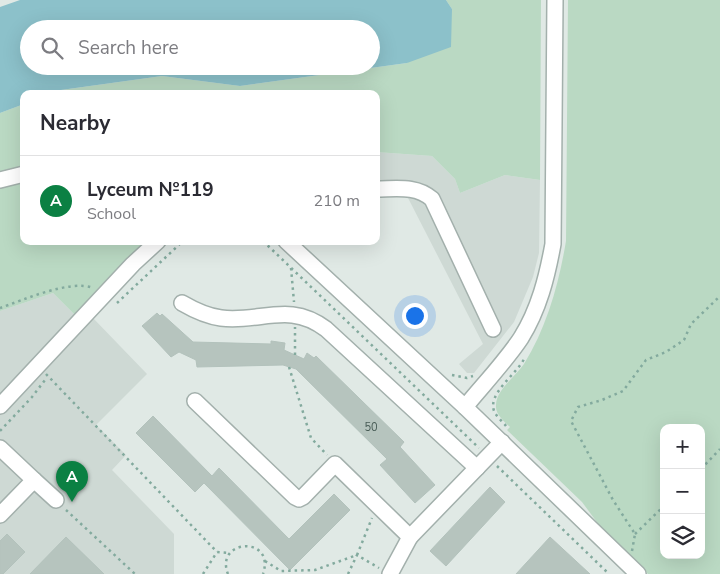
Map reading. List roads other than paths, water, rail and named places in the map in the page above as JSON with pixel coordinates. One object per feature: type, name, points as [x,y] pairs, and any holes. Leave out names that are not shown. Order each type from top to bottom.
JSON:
[{"type":"street","points":[[465,407],[520,338],[540,299],[548,272],[552,244],[555,0]]},
{"type":"street","points":[[0,180],[20,175]]},
{"type":"street","points":[[380,189],[410,188],[423,191],[432,199],[493,329]]},
{"type":"street","points":[[0,406],[43,370],[106,294],[154,245]]},
{"type":"street","points":[[290,245],[502,442],[629,571]]},
{"type":"street","points":[[182,303],[198,313],[222,318],[295,314],[312,319],[326,329],[477,468]]},
{"type":"street","points":[[195,401],[295,497],[299,499],[303,497],[335,464],[410,537]]},
{"type":"street","points":[[386,572],[410,537],[502,442]]},
{"type":"street","points":[[0,448],[56,500]]},
{"type":"street","points":[[0,515],[34,480]]},
{"type":"water","points":[[20,0],[446,0],[452,9],[451,47],[407,63],[380,67],[380,20],[20,20],[20,75],[320,75],[240,86],[162,76],[61,90],[20,90],[20,106],[0,113],[0,7]]},
{"type":"place","name":"Lyceum №119","points":[[72,502]]}]
